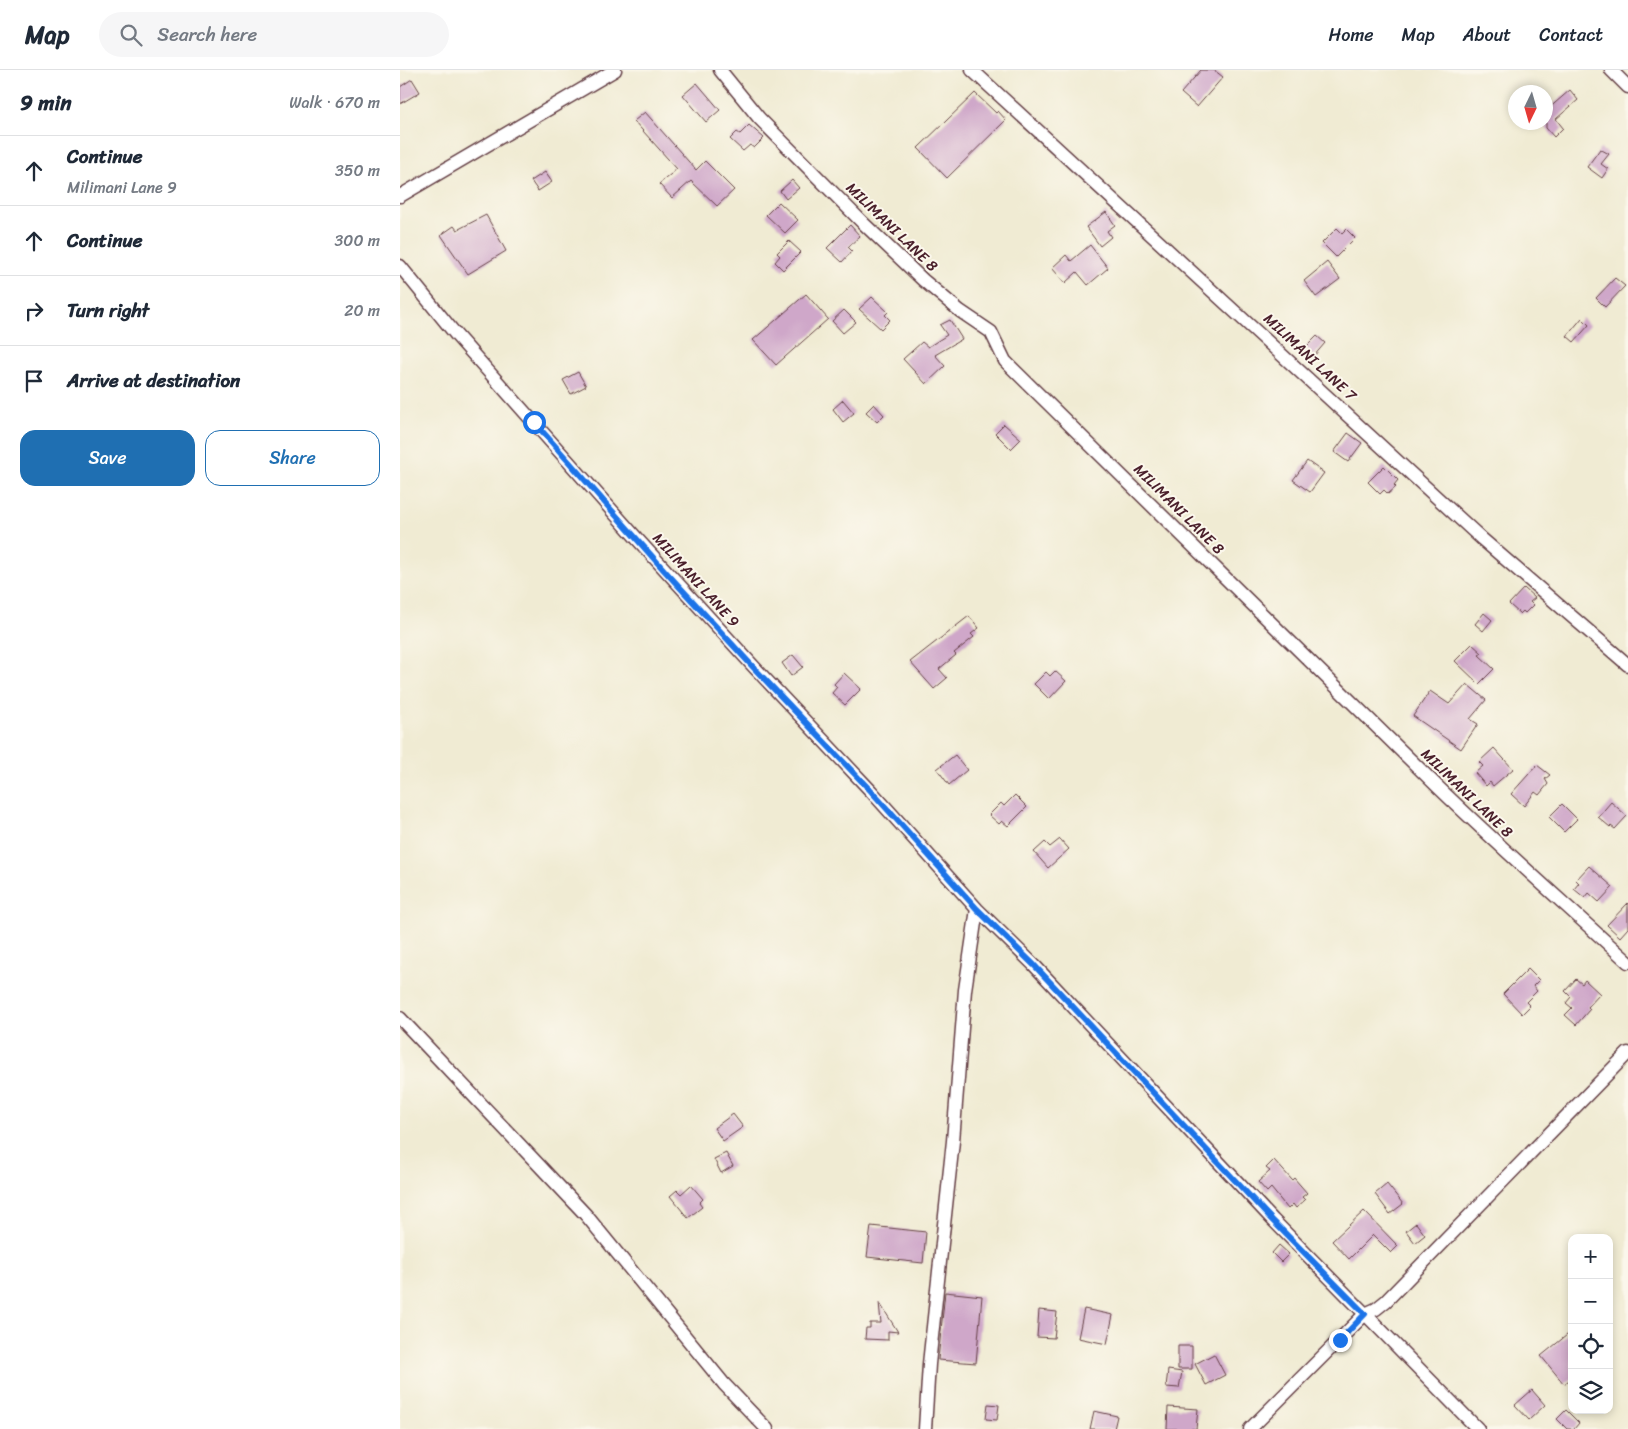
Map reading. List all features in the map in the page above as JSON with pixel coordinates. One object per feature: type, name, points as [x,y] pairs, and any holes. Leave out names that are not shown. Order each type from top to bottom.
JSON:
[{"type":"street","points":[[400,196],[615,70]]},
{"type":"street","name":"MILIMANI LANE 8","points":[[720,70],[759,118],[862,223],[922,280],[960,311],[991,332],[1005,361],[1012,368],[1506,853],[1575,912],[1628,962]]},
{"type":"street","name":"MILIMANI LANE 7","points":[[972,70],[1482,539],[1628,666]]},
{"type":"street","points":[[1611,70],[1628,87]]},
{"type":"street","name":"MILIMANI LANE 9","points":[[400,266],[457,336],[632,534],[754,668],[871,791],[977,909],[1034,965],[1272,1220],[1478,1429]]},
{"type":"street","points":[[926,1429],[929,1364],[953,1141],[965,990],[977,909]]},
{"type":"street","points":[[400,1018],[586,1215],[724,1384],[767,1429]]},
{"type":"street","points":[[1250,1429],[1365,1314],[1376,1310],[1386,1302],[1628,1053]]},
{"type":"building","points":[[1201,70],[1214,70],[1223,77],[1197,107],[1181,93]]},
{"type":"building","points":[[412,79],[420,92],[400,104],[400,87]]},
{"type":"building","points":[[697,83],[720,110],[706,122],[683,95]]},
{"type":"building","points":[[1570,90],[1578,100],[1556,119],[1563,128],[1554,137],[1548,130],[1553,130],[1553,105]]},
{"type":"building","points":[[975,93],[996,113],[998,111],[1006,120],[947,178],[918,148]]},
{"type":"building","points":[[645,112],[696,170],[705,161],[734,190],[717,206],[691,181],[672,198],[659,184],[677,169],[634,121]]},
{"type":"building","points":[[749,125],[764,138],[754,148],[750,145],[743,151],[730,139],[737,132],[740,134]]},
{"type":"building","points":[[1600,149],[1609,154],[1601,164],[1608,169],[1602,178],[1587,167]]},
{"type":"building","points":[[545,172],[552,182],[538,191],[531,181]]},
{"type":"building","points":[[792,180],[799,188],[786,199],[780,191]]},
{"type":"building","points":[[779,202],[798,220],[785,233],[766,215]]},
{"type":"building","points":[[1106,212],[1115,225],[1107,231],[1111,237],[1100,246],[1086,227]]},
{"type":"building","points":[[486,215],[506,251],[468,274],[441,235],[454,226],[457,230]]},
{"type":"building","points":[[850,225],[860,236],[848,247],[852,251],[842,262],[827,248]]},
{"type":"building","points":[[1337,228],[1342,233],[1346,229],[1355,238],[1336,257],[1322,243]]},
{"type":"building","points":[[789,241],[801,252],[783,270],[775,262],[780,256],[777,253]]},
{"type":"building","points":[[1090,245],[1108,268],[1088,285],[1077,272],[1065,283],[1052,268],[1066,255],[1071,261]]},
{"type":"building","points":[[1327,262],[1340,279],[1316,297],[1304,281]]},
{"type":"building","points":[[1615,278],[1625,286],[1605,307],[1596,298]]},
{"type":"building","points":[[806,294],[828,319],[776,365],[753,340]]},
{"type":"building","points":[[872,297],[888,312],[885,315],[890,320],[881,329],[859,309]]},
{"type":"building","points":[[844,310],[856,322],[843,333],[832,321]]},
{"type":"building","points":[[1582,318],[1589,325],[1574,342],[1567,336]]},
{"type":"building","points":[[950,320],[962,339],[935,355],[945,366],[926,384],[903,359],[922,342],[928,347],[947,335],[940,325]]},
{"type":"building","points":[[1317,336],[1325,343],[1313,357],[1304,349]]},
{"type":"building","points":[[578,372],[586,386],[571,394],[563,380]]},
{"type":"building","points":[[843,400],[854,413],[843,422],[833,409]]},
{"type":"building","points":[[874,404],[884,415],[877,422],[866,412]]},
{"type":"building","points":[[1004,424],[1021,439],[1011,449],[995,433]]},
{"type":"building","points":[[1348,433],[1362,443],[1348,462],[1334,452]]},
{"type":"building","points":[[1307,461],[1324,473],[1310,492],[1293,480]]},
{"type":"building","points":[[1384,466],[1398,480],[1394,485],[1396,487],[1388,494],[1384,490],[1380,494],[1368,482]]},
{"type":"building","points":[[1524,588],[1535,598],[1530,602],[1533,605],[1525,613],[1523,611],[1520,614],[1509,604]]},
{"type":"building","points":[[1484,613],[1492,620],[1483,631],[1475,624]]},
{"type":"building","points":[[969,616],[979,628],[971,634],[974,637],[954,653],[956,655],[939,669],[947,678],[934,689],[910,662]]},
{"type":"building","points":[[1472,644],[1482,653],[1479,655],[1494,669],[1479,684],[1455,661]]},
{"type":"building","points":[[793,655],[803,667],[791,676],[782,663]]},
{"type":"building","points":[[1055,671],[1066,681],[1049,699],[1034,684],[1046,672],[1050,676]]},
{"type":"building","points":[[844,673],[861,689],[845,705],[832,693],[837,687],[834,684]]},
{"type":"building","points":[[1467,684],[1486,700],[1470,719],[1478,724],[1461,749],[1413,716],[1430,691],[1449,704]]},
{"type":"building","points":[[1494,748],[1513,769],[1493,786],[1490,782],[1486,786],[1475,773],[1483,766],[1479,762]]},
{"type":"building","points":[[955,755],[967,770],[949,785],[937,769]]},
{"type":"building","points":[[1537,765],[1550,775],[1545,779],[1548,784],[1539,795],[1535,792],[1524,806],[1511,794]]},
{"type":"building","points":[[1015,795],[1027,807],[1008,826],[1002,821],[999,824],[989,815],[1001,803],[1004,806]]},
{"type":"building","points":[[1611,802],[1627,816],[1615,829],[1598,817]]},
{"type":"building","points":[[1562,804],[1577,819],[1564,832],[1549,817]]},
{"type":"building","points":[[1060,839],[1069,849],[1048,868],[1034,852],[1045,842],[1050,847]]},
{"type":"building","points":[[1589,866],[1613,887],[1599,902],[1589,893],[1585,898],[1574,889],[1579,883],[1576,880]]},
{"type":"building","points":[[1628,903],[1628,928],[1620,937],[1607,925]]},
{"type":"building","points":[[1528,969],[1539,980],[1533,986],[1537,991],[1526,1002],[1530,1006],[1522,1014],[1503,994]]},
{"type":"building","points":[[1576,979],[1582,984],[1585,980],[1600,994],[1588,1007],[1590,1009],[1576,1025],[1565,1015],[1572,1008],[1566,1003],[1571,997],[1565,991]]},
{"type":"building","points":[[733,1114],[743,1127],[723,1141],[714,1128]]},
{"type":"building","points":[[726,1153],[733,1166],[721,1173],[714,1159]]},
{"type":"building","points":[[1274,1160],[1307,1193],[1302,1197],[1305,1200],[1296,1208],[1293,1204],[1288,1209],[1271,1188],[1267,1192],[1258,1182],[1270,1171],[1266,1168]]},
{"type":"building","points":[[1387,1184],[1403,1204],[1390,1214],[1375,1194]]},
{"type":"building","points":[[691,1185],[703,1199],[699,1203],[702,1207],[688,1218],[670,1196],[677,1190],[681,1194]]},
{"type":"building","points":[[1364,1211],[1398,1246],[1391,1253],[1373,1235],[1349,1259],[1332,1241]]},
{"type":"building","points":[[1416,1223],[1425,1235],[1415,1243],[1406,1231]]},
{"type":"building","points":[[871,1226],[926,1232],[923,1263],[867,1257]]},
{"type":"building","points":[[1279,1245],[1289,1254],[1281,1262],[1272,1253]]},
{"type":"building","points":[[945,1292],[982,1296],[976,1363],[938,1360]]},
{"type":"building","points":[[879,1302],[898,1332],[888,1331],[888,1340],[865,1339],[866,1328],[870,1328],[870,1323],[881,1323]]},
{"type":"building","points":[[1084,1309],[1113,1315],[1107,1344],[1078,1338]]},
{"type":"building","points":[[1039,1310],[1057,1312],[1054,1338],[1037,1337]]},
{"type":"building","points":[[1568,1334],[1568,1381],[1564,1384],[1541,1356]]},
{"type":"building","points":[[1178,1346],[1192,1346],[1192,1369],[1178,1369]]},
{"type":"building","points":[[1214,1354],[1225,1375],[1206,1385],[1195,1364]]},
{"type":"building","points":[[1168,1370],[1182,1372],[1179,1388],[1166,1387]]},
{"type":"building","points":[[1532,1390],[1545,1405],[1529,1420],[1515,1405]]},
{"type":"building","points":[[988,1404],[999,1405],[997,1420],[986,1419]]},
{"type":"building","points":[[1168,1407],[1198,1409],[1196,1429],[1167,1429]]},
{"type":"building","points":[[1566,1410],[1579,1423],[1574,1429],[1567,1429],[1557,1419]]},
{"type":"building","points":[[1094,1411],[1117,1416],[1114,1429],[1090,1429]]},
{"type":"route","points":[[534,422],[664,570],[871,791],[977,909],[1083,1016],[1272,1220],[1365,1314],[1340,1340]]}]
